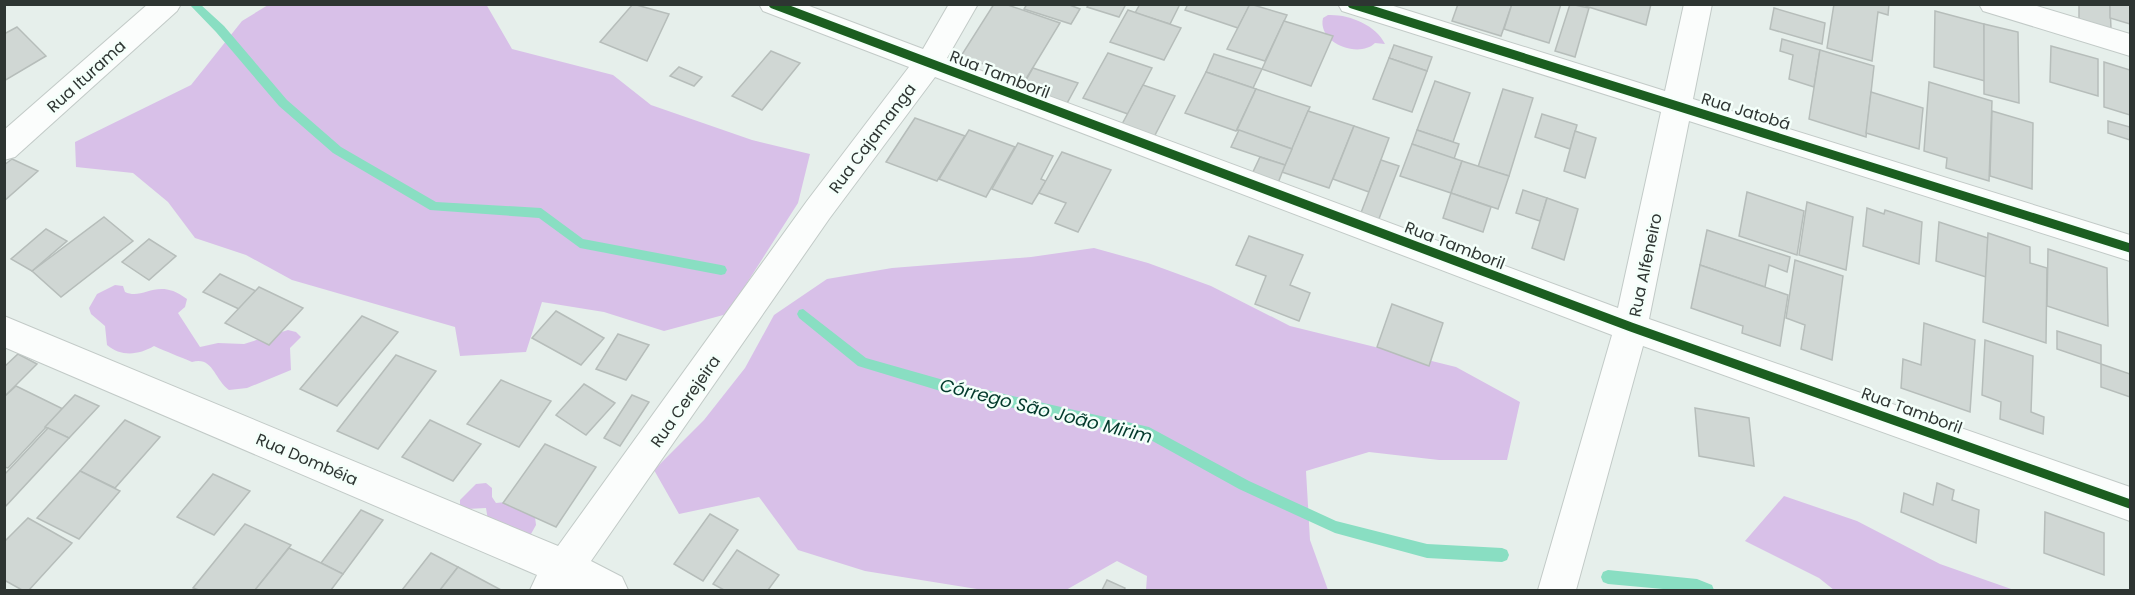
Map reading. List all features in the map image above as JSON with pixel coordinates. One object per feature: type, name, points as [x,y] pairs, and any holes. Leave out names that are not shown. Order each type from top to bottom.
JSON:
[{"type":"street","name":"Rua Iturama","points":[[4,148],[167,4]]},
{"type":"street","name":"Rua Tamboril","points":[[773,4],[1632,327],[2130,504]]},
{"type":"street","name":"Rua Cajamanga","points":[[819,210],[929,63],[964,4]]},
{"type":"street","name":"Rua Jatobá","points":[[1352,4],[2130,248]]},
{"type":"street","name":"Rua Alfeneiro","points":[[1557,591],[1632,327],[1698,4]]},
{"type":"street","points":[[1993,4],[2130,45]]},
{"type":"street","name":"Rua Cerejeira","points":[[557,579],[819,210]]},
{"type":"street","name":"Rua Dombéia","points":[[4,331],[557,579],[609,591]]},
{"type":"shaded area","points":[[486,4],[512,49],[613,75],[651,105],[752,140],[810,154],[798,203],[727,314],[664,331],[604,312],[542,302],[526,352],[460,356],[455,327],[292,280],[246,255],[195,238],[168,202],[133,173],[76,167],[75,142],[191,85],[242,21],[268,5]]},
{"type":"shaded area","points":[[1328,15],[1344,16],[1369,26],[1385,44],[1375,43],[1368,48],[1359,49],[1341,46],[1326,35],[1323,18]]},
{"type":"shaded area","points":[[1094,248],[1148,263],[1211,286],[1290,326],[1456,367],[1520,402],[1507,460],[1439,460],[1369,452],[1306,471],[1310,540],[1328,590],[1146,590],[1147,576],[1117,561],[1066,590],[983,590],[865,571],[798,550],[759,497],[679,514],[654,470],[704,420],[745,368],[774,315],[827,279],[892,268],[1031,257]]},
{"type":"shaded area","points":[[115,285],[123,286],[125,292],[132,294],[167,289],[187,299],[185,307],[178,313],[200,347],[218,343],[244,344],[288,330],[296,332],[301,337],[290,348],[291,370],[247,388],[229,390],[205,362],[192,362],[154,346],[130,353],[112,349],[107,345],[105,326],[91,314],[89,308],[97,294]]},
{"type":"shaded area","points":[[486,483],[492,488],[492,497],[496,503],[506,502],[535,517],[536,525],[531,534],[506,538],[489,527],[486,508],[467,509],[460,505],[460,500],[476,484]]},
{"type":"shaded area","points":[[1784,496],[1857,521],[1940,564],[2014,590],[1834,590],[1819,578],[1745,541]]},
{"type":"building","points":[[633,4],[669,14],[647,61],[600,42]]},
{"type":"building","points":[[994,4],[1005,4],[1060,23],[1026,79],[961,56]]},
{"type":"building","points":[[1027,4],[1067,4],[1080,9],[1071,24],[1024,9]]},
{"type":"building","points":[[1089,4],[1126,4],[1119,17],[1087,7]]},
{"type":"building","points":[[1140,4],[1180,4],[1170,24],[1135,13]]},
{"type":"building","points":[[1188,4],[1250,4],[1238,28],[1185,10]]},
{"type":"building","points":[[1250,4],[1287,15],[1265,61],[1227,49]]},
{"type":"building","points":[[1458,4],[1512,4],[1501,36],[1452,21]]},
{"type":"building","points":[[1512,4],[1561,4],[1549,43],[1504,29]]},
{"type":"building","points":[[1570,4],[1589,8],[1575,57],[1555,51]]},
{"type":"building","points":[[1579,4],[1651,4],[1646,25]]},
{"type":"building","points":[[1834,4],[1889,4],[1888,15],[1878,12],[1872,61],[1827,48]]},
{"type":"building","points":[[2079,4],[2110,4],[2111,29],[2079,20]]},
{"type":"building","points":[[2110,4],[2130,4],[2130,24],[2110,18]]},
{"type":"building","points":[[1774,8],[1825,23],[1822,44],[1770,29]]},
{"type":"building","points":[[1128,10],[1181,28],[1164,60],[1110,42]]},
{"type":"building","points":[[1935,11],[1984,24],[1985,81],[1934,67]]},
{"type":"building","points":[[1284,21],[1333,36],[1311,86],[1262,69]]},
{"type":"building","points":[[1984,24],[2018,32],[2019,103],[1984,94]]},
{"type":"building","points":[[17,27],[46,56],[4,81],[4,34]]},
{"type":"building","points":[[1782,39],[1820,50],[1814,87],[1789,79],[1793,55],[1780,51]]},
{"type":"building","points":[[1394,45],[1432,57],[1427,71],[1389,58]]},
{"type":"building","points":[[2051,46],[2098,59],[2098,96],[2050,82]]},
{"type":"building","points":[[1820,50],[1874,66],[1866,137],[1809,119]]},
{"type":"building","points":[[771,51],[800,63],[762,110],[732,96]]},
{"type":"building","points":[[1108,53],[1152,68],[1128,114],[1083,98]]},
{"type":"building","points":[[1214,54],[1262,69],[1253,88],[1206,72]]},
{"type":"building","points":[[1389,58],[1427,71],[1412,112],[1373,99]]},
{"type":"building","points":[[2104,62],[2130,70],[2130,115],[2104,107]]},
{"type":"building","points":[[679,67],[702,77],[694,86],[670,76]]},
{"type":"building","points":[[1033,68],[1078,83],[1066,105],[1021,89]]},
{"type":"building","points":[[1206,72],[1256,89],[1236,131],[1185,113]]},
{"type":"building","points":[[1435,81],[1470,93],[1453,142],[1417,130]]},
{"type":"building","points":[[1929,82],[1992,101],[1989,181],[1946,168],[1947,158],[1924,151]]},
{"type":"building","points":[[1143,85],[1175,96],[1154,137],[1121,126]]},
{"type":"building","points":[[1256,89],[1310,107],[1292,149],[1237,130]]},
{"type":"building","points":[[1503,89],[1533,98],[1509,176],[1478,167]]},
{"type":"building","points":[[1871,92],[1923,108],[1919,149],[1866,133]]},
{"type":"building","points":[[1308,111],[1354,126],[1329,188],[1282,172]]},
{"type":"building","points":[[1992,111],[2033,123],[2032,189],[1990,176]]},
{"type":"building","points":[[1542,114],[1577,125],[1570,149],[1535,137]]},
{"type":"building","points":[[915,118],[965,136],[937,181],[886,162]]},
{"type":"building","points":[[2108,121],[2130,127],[2130,140],[2108,133]]},
{"type":"building","points":[[1354,126],[1389,138],[1369,192],[1333,179]]},
{"type":"building","points":[[969,130],[1015,147],[986,197],[939,179]]},
{"type":"building","points":[[1239,130],[1292,149],[1285,165],[1231,147]]},
{"type":"building","points":[[1417,130],[1459,144],[1454,159],[1412,144]]},
{"type":"building","points":[[1575,131],[1596,138],[1585,178],[1564,171]]},
{"type":"building","points":[[1018,143],[1053,156],[1041,179],[1046,181],[1032,204],[992,189]]},
{"type":"building","points":[[1412,144],[1462,161],[1451,193],[1400,176]]},
{"type":"building","points":[[1062,152],[1111,170],[1078,232],[1055,223],[1066,203],[1039,193]]},
{"type":"building","points":[[1260,157],[1285,165],[1278,183],[1252,174]]},
{"type":"building","points":[[12,159],[38,171],[4,201],[4,165]]},
{"type":"building","points":[[1381,160],[1399,166],[1377,224],[1359,218]]},
{"type":"building","points":[[1462,161],[1509,176],[1498,209],[1451,193]]},
{"type":"building","points":[[1523,190],[1547,198],[1540,221],[1516,213]]},
{"type":"building","points":[[1747,192],[1804,211],[1797,255],[1739,236]]},
{"type":"building","points":[[1451,193],[1491,207],[1483,232],[1443,218]]},
{"type":"building","points":[[1547,198],[1578,209],[1564,260],[1532,248]]},
{"type":"building","points":[[1807,202],[1853,217],[1846,270],[1799,255]]},
{"type":"building","points":[[1867,208],[1884,214],[1885,210],[1922,222],[1919,264],[1863,246]]},
{"type":"building","points":[[104,217],[133,241],[61,297],[32,271]]},
{"type":"building","points":[[1939,222],[1988,238],[1986,277],[1936,261]]},
{"type":"building","points":[[46,229],[67,241],[32,271],[11,259]]},
{"type":"building","points":[[1707,230],[1790,257],[1787,272],[1769,265],[1765,287],[1700,265]]},
{"type":"building","points":[[1988,233],[2030,247],[2030,263],[2047,268],[2046,343],[1983,322]]},
{"type":"building","points":[[1249,236],[1303,255],[1290,285],[1310,293],[1299,321],[1255,304],[1266,276],[1236,265]]},
{"type":"building","points":[[149,239],[176,256],[149,280],[122,262]]},
{"type":"building","points":[[2048,249],[2107,268],[2108,326],[2047,306]]},
{"type":"building","points":[[1795,260],[1843,276],[1832,360],[1801,349],[1805,325],[1786,318]]},
{"type":"building","points":[[1700,265],[1788,295],[1780,346],[1742,333],[1743,326],[1691,308]]},
{"type":"building","points":[[220,274],[256,291],[239,309],[203,292]]},
{"type":"building","points":[[259,287],[303,308],[269,345],[225,323]]},
{"type":"building","points":[[1392,304],[1443,323],[1429,366],[1377,347]]},
{"type":"building","points":[[556,311],[604,338],[581,365],[532,338]]},
{"type":"building","points":[[362,316],[398,332],[337,406],[300,389]]},
{"type":"building","points":[[1924,323],[1975,340],[1970,412],[1901,388],[1903,359],[1921,365]]},
{"type":"building","points":[[2057,331],[2101,345],[2101,364],[2057,349]]},
{"type":"building","points":[[618,334],[649,345],[626,380],[596,369]]},
{"type":"building","points":[[1985,340],[2033,356],[2031,412],[2044,417],[2043,434],[2000,419],[2001,402],[1982,395]]},
{"type":"building","points":[[18,354],[37,364],[4,397],[4,367]]},
{"type":"building","points":[[396,355],[436,371],[378,449],[337,431]]},
{"type":"building","points":[[2101,364],[2130,374],[2130,397],[2101,387]]},
{"type":"building","points":[[501,380],[551,401],[519,447],[467,424]]},
{"type":"building","points":[[584,384],[615,403],[586,435],[556,415]]},
{"type":"building","points":[[16,386],[63,409],[8,468],[4,467],[4,397]]},
{"type":"building","points":[[75,395],[99,406],[69,438],[45,427]]},
{"type":"building","points":[[632,395],[649,402],[620,446],[604,438]]},
{"type":"building","points":[[1695,408],[1749,418],[1754,466],[1699,456]]},
{"type":"building","points":[[125,420],[160,437],[115,488],[80,471]]},
{"type":"building","points":[[430,420],[481,444],[453,481],[402,457]]},
{"type":"building","points":[[48,428],[69,438],[4,508],[4,475]]},
{"type":"building","points":[[545,444],[596,467],[556,527],[503,503]]},
{"type":"building","points":[[80,471],[120,491],[79,539],[37,518]]},
{"type":"building","points":[[213,474],[250,491],[214,535],[177,517]]},
{"type":"building","points":[[1937,483],[1954,490],[1952,500],[1979,510],[1976,543],[1901,512],[1904,493],[1933,505]]},
{"type":"building","points":[[361,510],[383,520],[343,574],[321,563]]},
{"type":"building","points":[[2045,512],[2104,533],[2104,575],[2044,553]]},
{"type":"building","points":[[710,514],[738,530],[703,581],[674,564]]},
{"type":"building","points":[[28,518],[72,543],[29,590],[22,590],[4,580],[4,542]]},
{"type":"building","points":[[245,524],[291,545],[255,590],[199,590],[193,588]]},
{"type":"building","points":[[289,548],[343,574],[331,590],[255,590]]},
{"type":"building","points":[[737,550],[779,575],[768,590],[724,590],[713,584]]},
{"type":"building","points":[[431,553],[458,567],[440,590],[402,590]]},
{"type":"building","points":[[458,567],[501,590],[440,590]]},
{"type":"building","points":[[1107,580],[1125,588],[1124,590],[1102,590]]},
{"type":"waterway","name":"Córrego São João Mirim","points":[[194,5],[220,29],[283,103],[337,150],[434,207],[541,213],[580,243],[721,270]]},
{"type":"waterway","name":"Córrego São João Mirim","points":[[803,314],[862,362],[947,387],[1149,433],[1244,485],[1335,527],[1427,551],[1502,555]]},
{"type":"waterway","name":"Córrego São João Mirim","points":[[1608,577],[1697,586],[1707,590]]},
{"type":"cycle path","points":[[773,4],[1631,327],[2130,504]]},
{"type":"cycle path","points":[[1352,4],[2130,248]]}]
